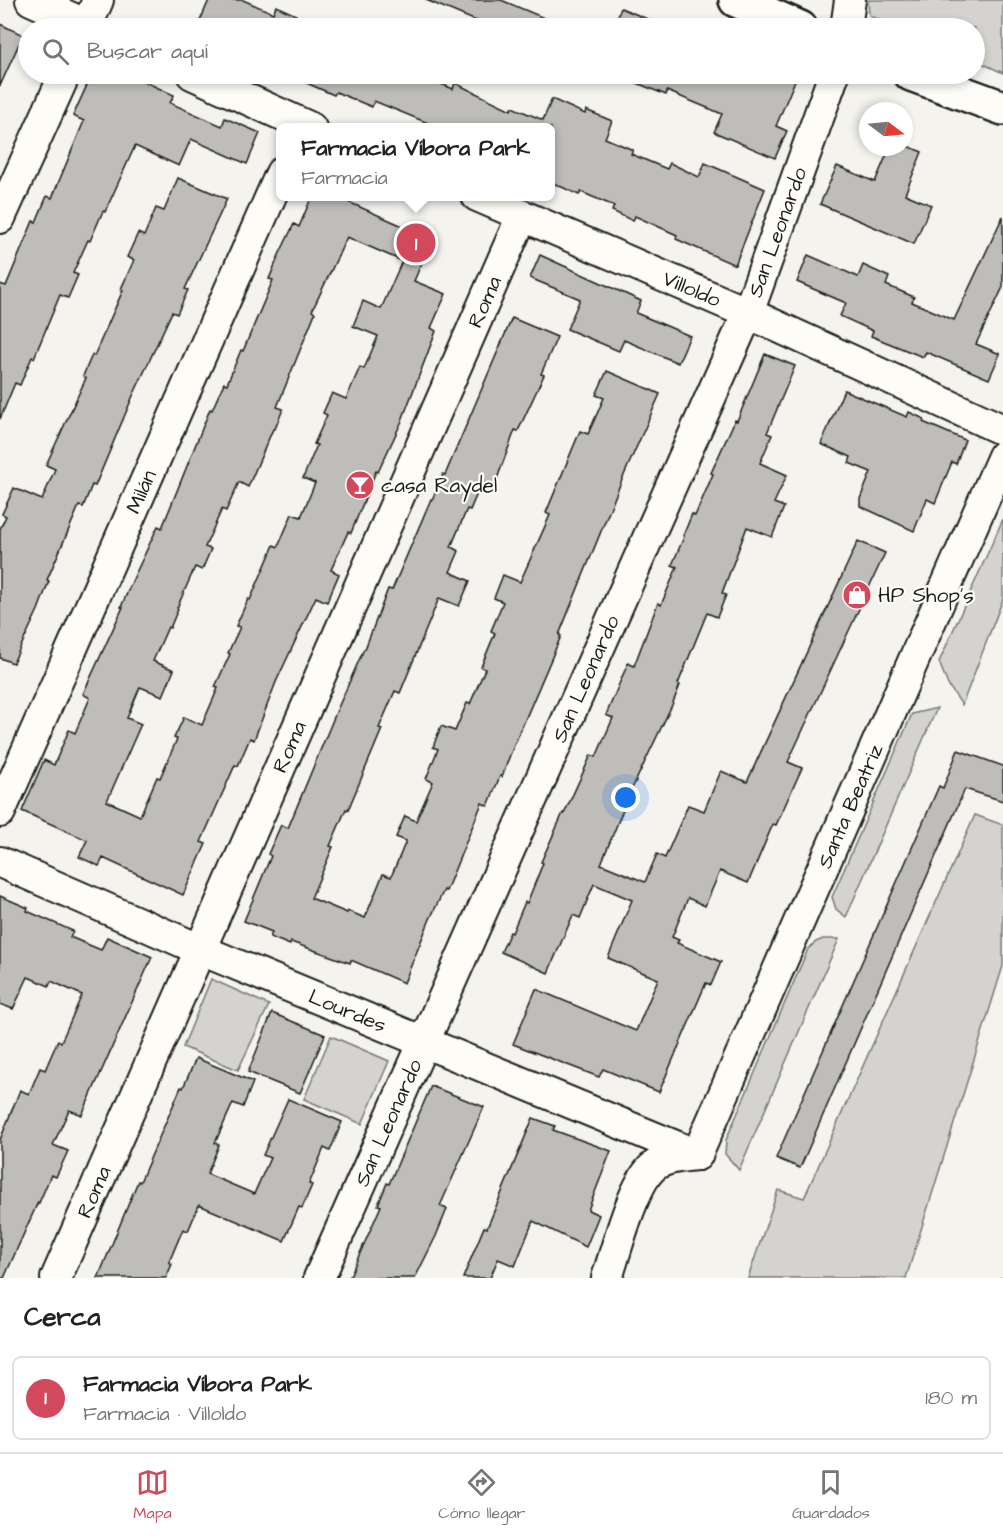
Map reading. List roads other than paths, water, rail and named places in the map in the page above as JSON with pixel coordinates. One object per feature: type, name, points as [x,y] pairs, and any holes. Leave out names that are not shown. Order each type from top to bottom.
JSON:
[{"type":"main road","points":[[736,0],[777,18]]},
{"type":"main road","points":[[938,84],[1003,108]]},
{"type":"street","points":[[31,0],[82,18]]},
{"type":"street","points":[[847,18],[850,0]]},
{"type":"street","points":[[0,219],[61,84]]},
{"type":"street","points":[[214,84],[298,123]]},
{"type":"street","name":"San Leonardo","points":[[319,1278],[748,313],[830,84]]},
{"type":"street","name":"Milán","points":[[0,812],[276,184]]},
{"type":"street","name":"Villoldo","points":[[488,201],[748,313],[1003,430]]},
{"type":"street","name":"Roma","points":[[56,1278],[522,216]]},
{"type":"street","name":"Santa Beatriz","points":[[697,1155],[1003,456]]},
{"type":"street","name":"Lourdes","points":[[0,862],[201,950],[697,1155]]},
{"type":"street","points":[[608,1278],[639,1183],[653,1166],[669,1159],[697,1155]]},
{"type":"place","name":"Farmacia Víbora Park","points":[[416,243]]},
{"type":"place","name":"casa Raydel","points":[[360,485]]},
{"type":"place","name":"HP Shop's","points":[[857,595]]}]
